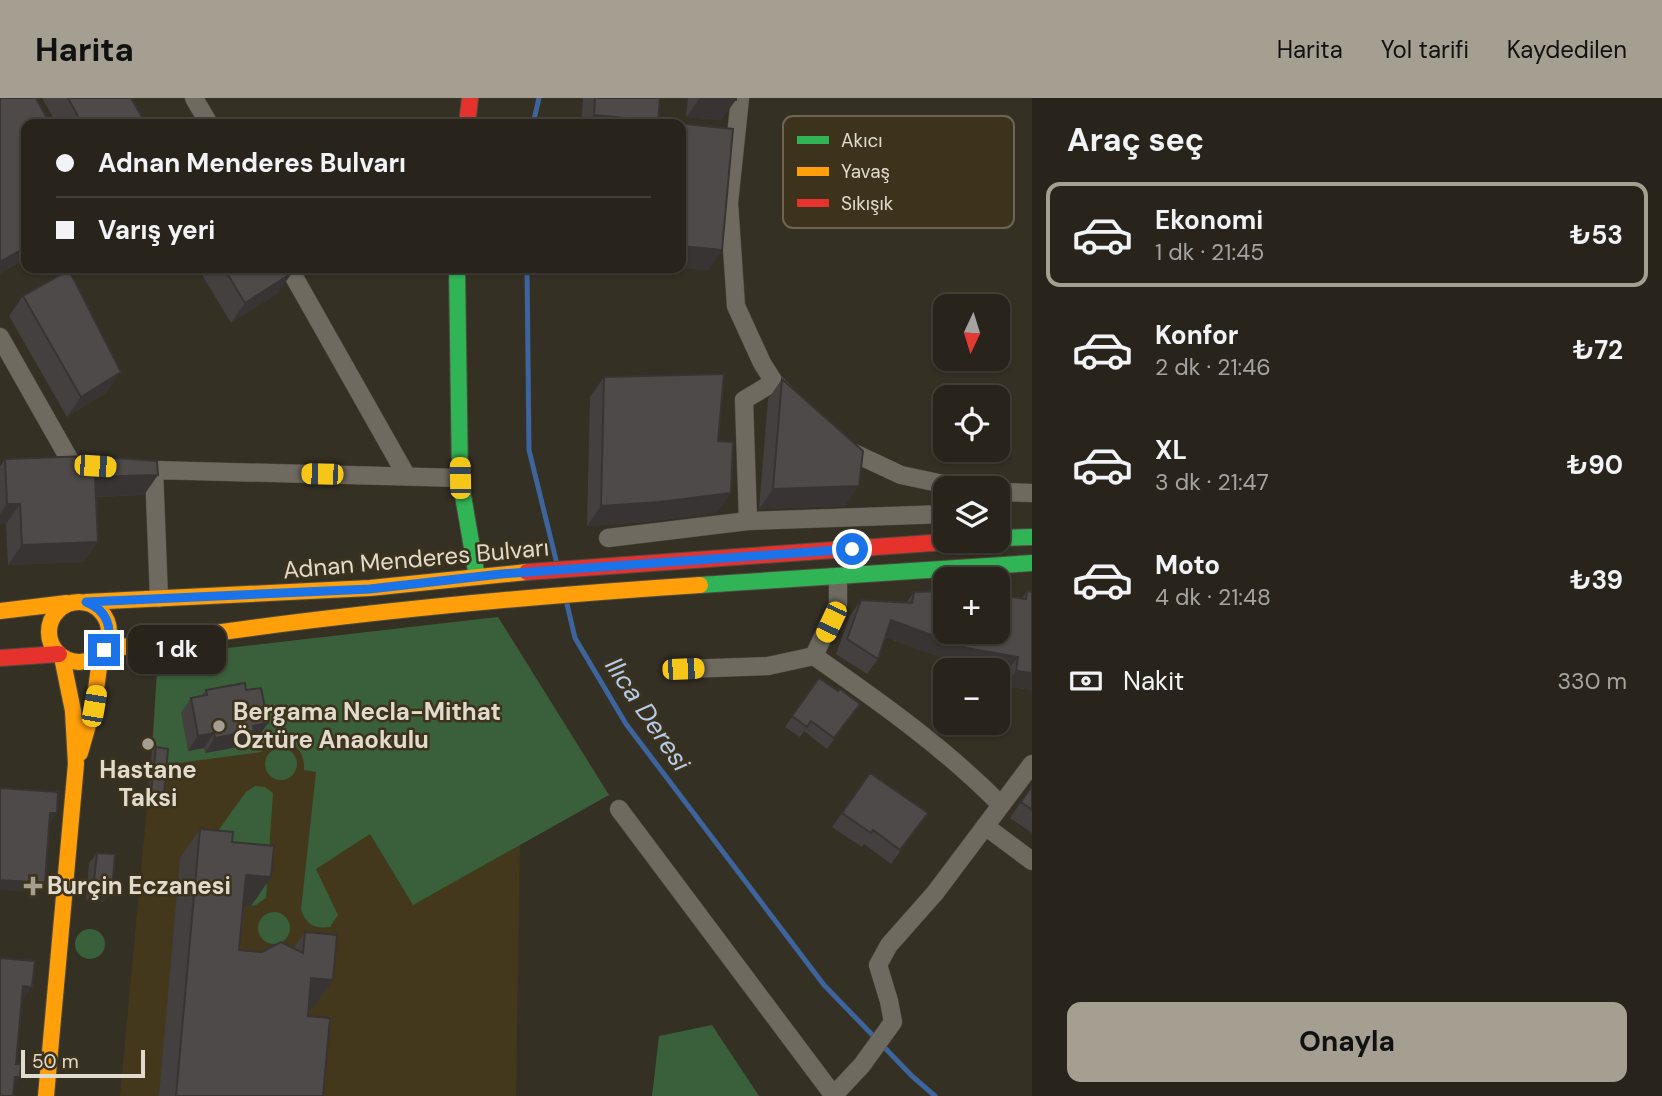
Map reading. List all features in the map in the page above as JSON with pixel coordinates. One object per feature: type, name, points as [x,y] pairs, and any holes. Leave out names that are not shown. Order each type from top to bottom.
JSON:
[{"type":"main road","points":[[468,119],[470,98]]},
{"type":"main road","points":[[457,273],[460,478],[477,577]]},
{"type":"main road","points":[[1010,538],[1032,537]]},
{"type":"main road","name":"Adnan Menderes Bulvarı","points":[[86,602],[370,589],[501,574],[933,543]]},
{"type":"main road","name":"Adnan Menderes Bulvarı","points":[[102,651],[306,617],[508,597],[1032,563]]},
{"type":"main road","points":[[0,611],[86,602],[101,610],[109,625],[108,642],[102,651],[90,726],[76,764]]},
{"type":"main road","points":[[67,603],[58,609],[49,627],[52,647],[68,660],[82,662],[102,651]]},
{"type":"main road","points":[[0,658],[60,656]]},
{"type":"main road","points":[[46,1096],[76,764],[73,711],[60,656]]},
{"type":"street","points":[[194,98],[206,119]]},
{"type":"street","points":[[740,98],[729,203],[736,306],[762,363],[774,382],[809,418]]},
{"type":"street","points":[[292,273],[406,475]]},
{"type":"street","points":[[0,337],[72,464]]},
{"type":"street","points":[[748,522],[744,400],[774,382]]},
{"type":"street","points":[[826,435],[835,444],[901,475],[933,483]]},
{"type":"street","points":[[48,463],[107,467]]},
{"type":"street","points":[[159,598],[148,470],[460,478]]},
{"type":"street","points":[[1010,492],[1032,493]]},
{"type":"street","points":[[608,538],[748,522],[933,514]]},
{"type":"street","points":[[814,656],[838,604],[838,577]]},
{"type":"street","points":[[683,669],[768,666],[814,656],[943,751],[1001,805]]},
{"type":"street","points":[[619,810],[834,1096],[862,1065],[893,1022],[878,965],[889,945],[934,893],[1032,764]]},
{"type":"street","points":[[985,826],[1032,861]]},
{"type":"shaded area","points":[[498,617],[609,795],[520,844],[516,1096],[120,1096],[158,656]]},
{"type":"green space","points":[[498,617],[609,795],[413,905],[370,834],[316,869],[338,915],[330,927],[312,925],[306,919],[301,910],[316,772],[304,770],[301,753],[290,743],[276,742],[261,752],[163,765],[152,752],[158,656]]},
{"type":"green space","points":[[281,748],[292,753],[297,764],[292,775],[281,780],[270,775],[265,764],[270,753]]},
{"type":"green space","points":[[255,786],[265,787],[273,793],[266,898],[251,906],[253,875],[197,860],[246,792]]},
{"type":"green space","points":[[274,912],[285,917],[290,928],[285,939],[274,944],[263,939],[258,928],[263,917]]},
{"type":"green space","points":[[90,929],[101,933],[105,944],[101,955],[90,959],[79,955],[75,944],[79,933]]},
{"type":"green space","points":[[712,1025],[759,1096],[652,1096],[659,1036]]},
{"type":"building","points":[[0,98],[36,98],[47,119],[21,119],[21,250],[0,262]]},
{"type":"building","points":[[68,98],[131,98],[143,119],[79,119]]},
{"type":"building","points":[[595,98],[660,98],[658,119],[594,115]]},
{"type":"building","points":[[686,124],[733,129],[722,250],[686,246]]},
{"type":"building","points":[[64,273],[71,273],[121,372],[81,397],[23,296]]},
{"type":"building","points":[[227,273],[292,273],[245,303]]},
{"type":"building","points":[[724,374],[718,441],[733,442],[731,493],[601,506],[604,377]]},
{"type":"building","points":[[782,379],[863,451],[859,486],[773,489]]},
{"type":"building","points":[[89,456],[157,461],[158,475],[95,477],[98,542],[22,545],[20,504],[7,504],[5,459]]},
{"type":"building","points":[[933,591],[933,635],[891,620],[878,659],[847,639],[861,600],[912,603],[914,592]]},
{"type":"building","points":[[1027,591],[1032,592],[1032,673],[1016,671],[1018,657],[956,644],[1010,644],[1010,597],[1026,599]]},
{"type":"building","points":[[819,678],[860,704],[834,738],[811,721],[807,727],[792,716]]},
{"type":"building","points":[[245,683],[246,690],[261,688],[268,723],[253,726],[254,731],[215,738],[214,733],[198,736],[191,698],[207,695],[206,690]]},
{"type":"building","points":[[156,747],[168,749],[164,794],[151,793]]},
{"type":"building","points":[[870,773],[928,813],[900,850],[873,830],[871,833],[842,813]]},
{"type":"building","points":[[1032,786],[1032,810],[1021,802]]},
{"type":"building","points":[[0,788],[58,792],[57,813],[50,813],[45,883],[0,880]]},
{"type":"building","points":[[200,829],[233,832],[232,842],[274,846],[271,877],[246,875],[239,950],[262,952],[281,942],[303,953],[305,932],[337,935],[333,980],[311,978],[308,1016],[330,1018],[323,1096],[176,1096]]},
{"type":"building","points":[[97,853],[115,854],[112,892],[93,891]]},
{"type":"building","points":[[0,958],[35,961],[32,987],[23,986],[16,1064],[21,1064],[20,1077],[15,1077],[13,1096],[0,1096]]},
{"type":"waterway","name":"Ilıca Deresi","points":[[534,119],[539,98]]},
{"type":"waterway","name":"Ilıca Deresi","points":[[527,273],[529,450],[556,560]]},
{"type":"waterway","name":"Ilıca Deresi","points":[[567,604],[575,638],[626,724],[824,985],[912,1076],[935,1096]]},
{"type":"traffic: fast","points":[[457,273],[460,478],[477,577]]},
{"type":"traffic: fast","points":[[1010,538],[1032,537]]},
{"type":"traffic: fast","points":[[700,585],[1032,563]]},
{"type":"traffic: slow","points":[[86,602],[370,588],[527,572]]},
{"type":"traffic: slow","points":[[104,650],[401,610],[700,585]]},
{"type":"traffic: slow","points":[[73,602],[85,602],[101,610],[107,620],[109,632],[107,644],[101,654],[85,662],[73,662],[57,654],[49,638],[49,626],[57,610],[73,602]]},
{"type":"traffic: slow","points":[[0,611],[67,603]]},
{"type":"traffic: slow","points":[[80,753],[94,704],[101,653]]},
{"type":"traffic: slow","points":[[46,1096],[76,764],[73,711],[62,657]]},
{"type":"traffic: jam","points":[[468,119],[470,98]]},
{"type":"traffic: jam","points":[[527,572],[933,543]]},
{"type":"traffic: jam","points":[[0,658],[59,654]]},
{"type":"place","name":"Bergama Necla-Mithat Öztüre Anaokulu","points":[[219,726]]},
{"type":"place","name":"Hastane Taksi","points":[[148,744]]},
{"type":"place","name":"Burçin Eczanesi","points":[[33,886]]},
{"type":"route","points":[[104,650],[109,634],[106,617],[101,610],[86,602],[370,589],[501,574],[852,549]]}]
